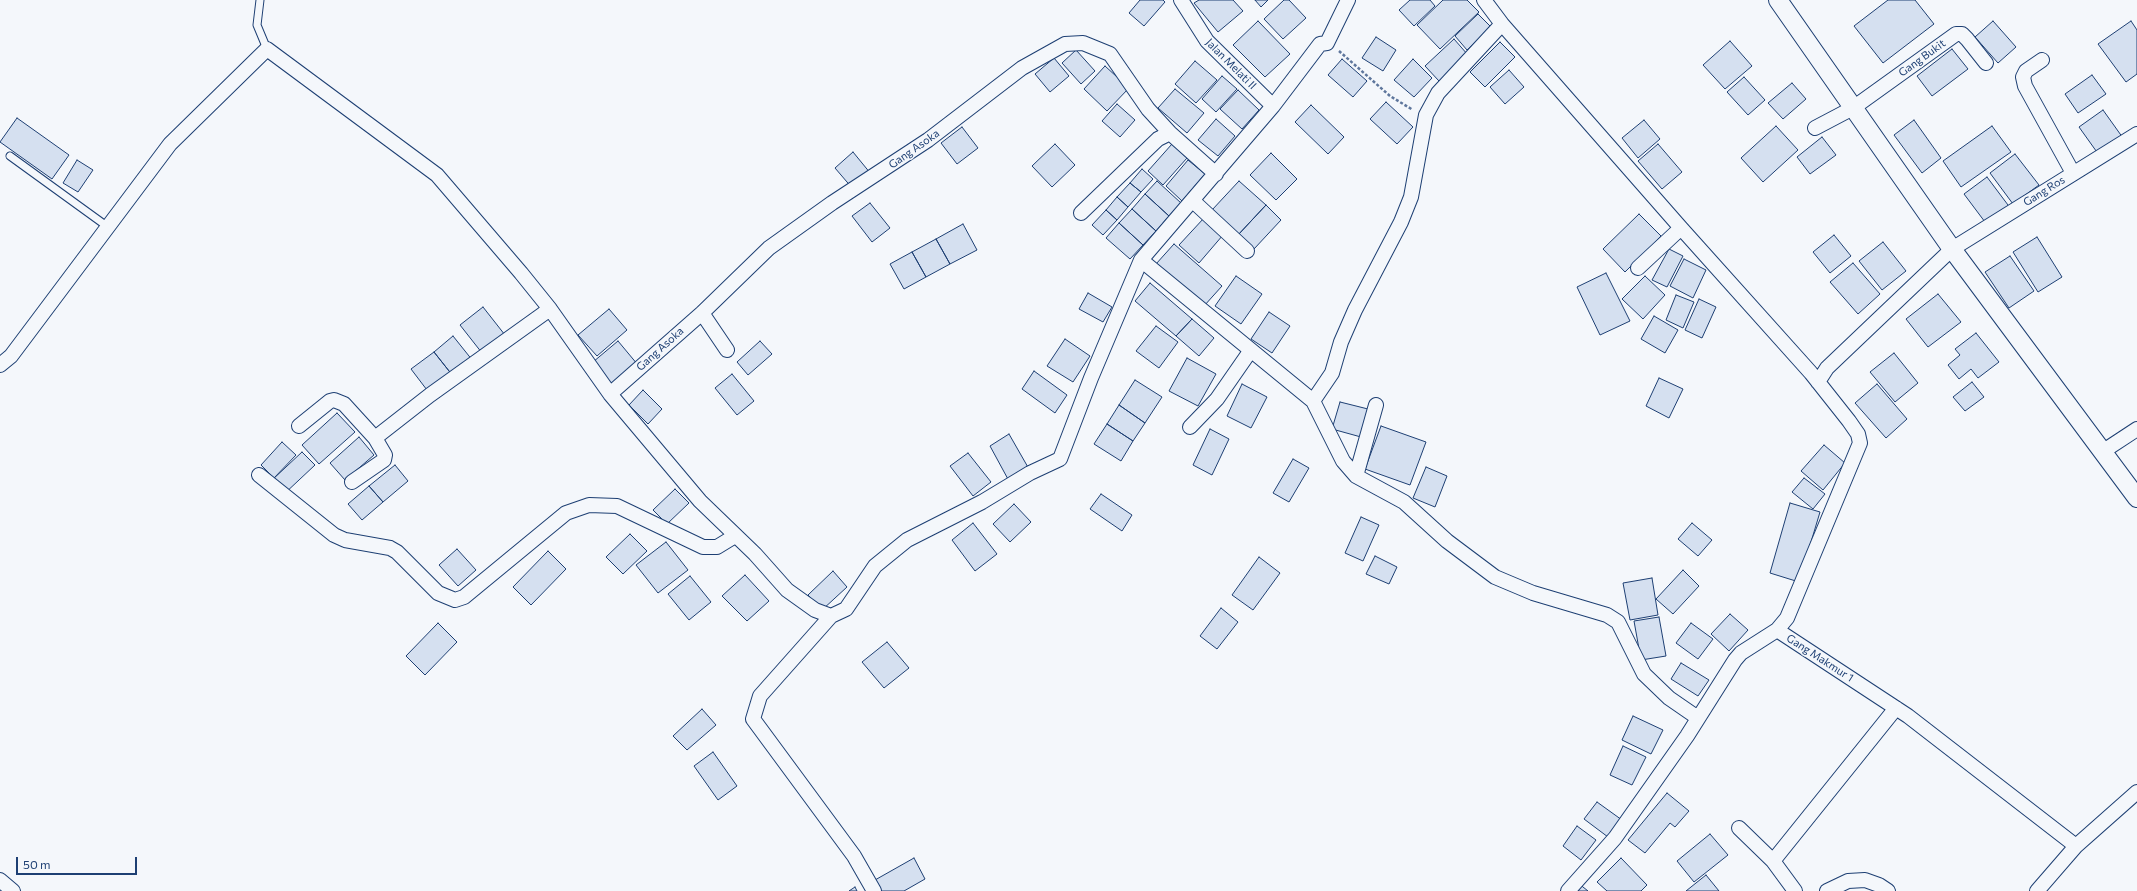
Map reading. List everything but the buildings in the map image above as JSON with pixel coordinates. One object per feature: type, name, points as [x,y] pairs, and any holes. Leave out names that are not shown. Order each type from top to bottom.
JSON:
[{"type":"street","name":"Jalan Melati II","points":[[1180,0],[1207,41],[1273,106]]},
{"type":"street","points":[[874,891],[854,856],[753,719],[760,696],[831,616],[846,609],[876,566],[907,540],[982,502],[1030,473],[1060,460],[1091,378],[1141,260],[1273,106],[1320,44],[1327,43],[1348,0]]},
{"type":"street","points":[[1484,0],[1502,24],[1818,382],[1858,434],[1860,443],[1795,602],[1787,618],[1777,630]]},
{"type":"street","points":[[1778,0],[1952,249],[2137,498]]},
{"type":"street","points":[[1313,401],[1332,373],[1341,342],[1355,310],[1401,222],[1411,197],[1426,115],[1438,93],[1502,24]]},
{"type":"street","name":"Gang Bukit","points":[[1853,108],[1956,34],[1962,34],[1968,39],[1986,63]]},
{"type":"street","name":"Gang Asoka","points":[[610,394],[702,313],[769,248],[832,202],[928,140],[1022,68],[1065,44],[1083,43],[1110,54],[1148,109],[1170,133],[1216,174]]},
{"type":"street","points":[[0,365],[11,356],[170,144],[267,49],[436,175],[550,309],[610,394],[700,501],[788,590],[815,610],[831,616]]},
{"type":"street","points":[[2042,60],[2026,71],[2023,77],[2025,86],[2073,173]]},
{"type":"street","points":[[1815,128],[1853,108]]},
{"type":"street","points":[[1081,213],[1158,139],[1170,133]]},
{"type":"street","name":"Gang Ros","points":[[1818,382],[1827,368],[1952,249],[2137,134]]},
{"type":"street","points":[[1193,201],[1247,251]]},
{"type":"street","points":[[1638,268],[1681,228]]},
{"type":"street","points":[[1141,260],[1313,401],[1342,461],[1356,476],[1404,502],[1447,540],[1495,577],[1533,593],[1607,615],[1618,622],[1644,674],[1669,698],[1698,718]]},
{"type":"street","points":[[374,438],[430,395],[550,309]]},
{"type":"street","points":[[702,313],[727,350]]},
{"type":"street","points":[[1190,427],[1217,399],[1251,350]]},
{"type":"street","points":[[299,426],[334,400],[344,404],[385,452],[384,460],[352,482]]},
{"type":"street","points":[[1356,476],[1376,405]]},
{"type":"street","points":[[2102,452],[2137,429]]},
{"type":"street","points":[[259,475],[334,535],[345,540],[390,548],[397,552],[438,593],[455,600],[464,597],[566,513],[589,505],[617,506],[703,547],[717,547],[735,536]]},
{"type":"street","name":"Gang Makmur 1","points":[[1568,891],[1615,838],[1698,718],[1741,652],[1777,630],[1908,716],[2076,846]]},
{"type":"street","points":[[1772,861],[1896,708]]},
{"type":"street","points":[[2037,891],[2076,846],[2137,792]]},
{"type":"street","points":[[1739,828],[1772,861],[1795,891]]},
{"type":"street","points":[[0,880],[13,891]]},
{"type":"street","points":[[1827,891],[1848,881],[1865,880],[1879,884],[1888,891]]},
{"type":"lane","points":[[260,0],[257,25],[267,49]]},
{"type":"lane","points":[[10,156],[108,227]]},
{"type":"path","points":[[1327,43],[1390,96],[1411,110],[1426,115]]}]
